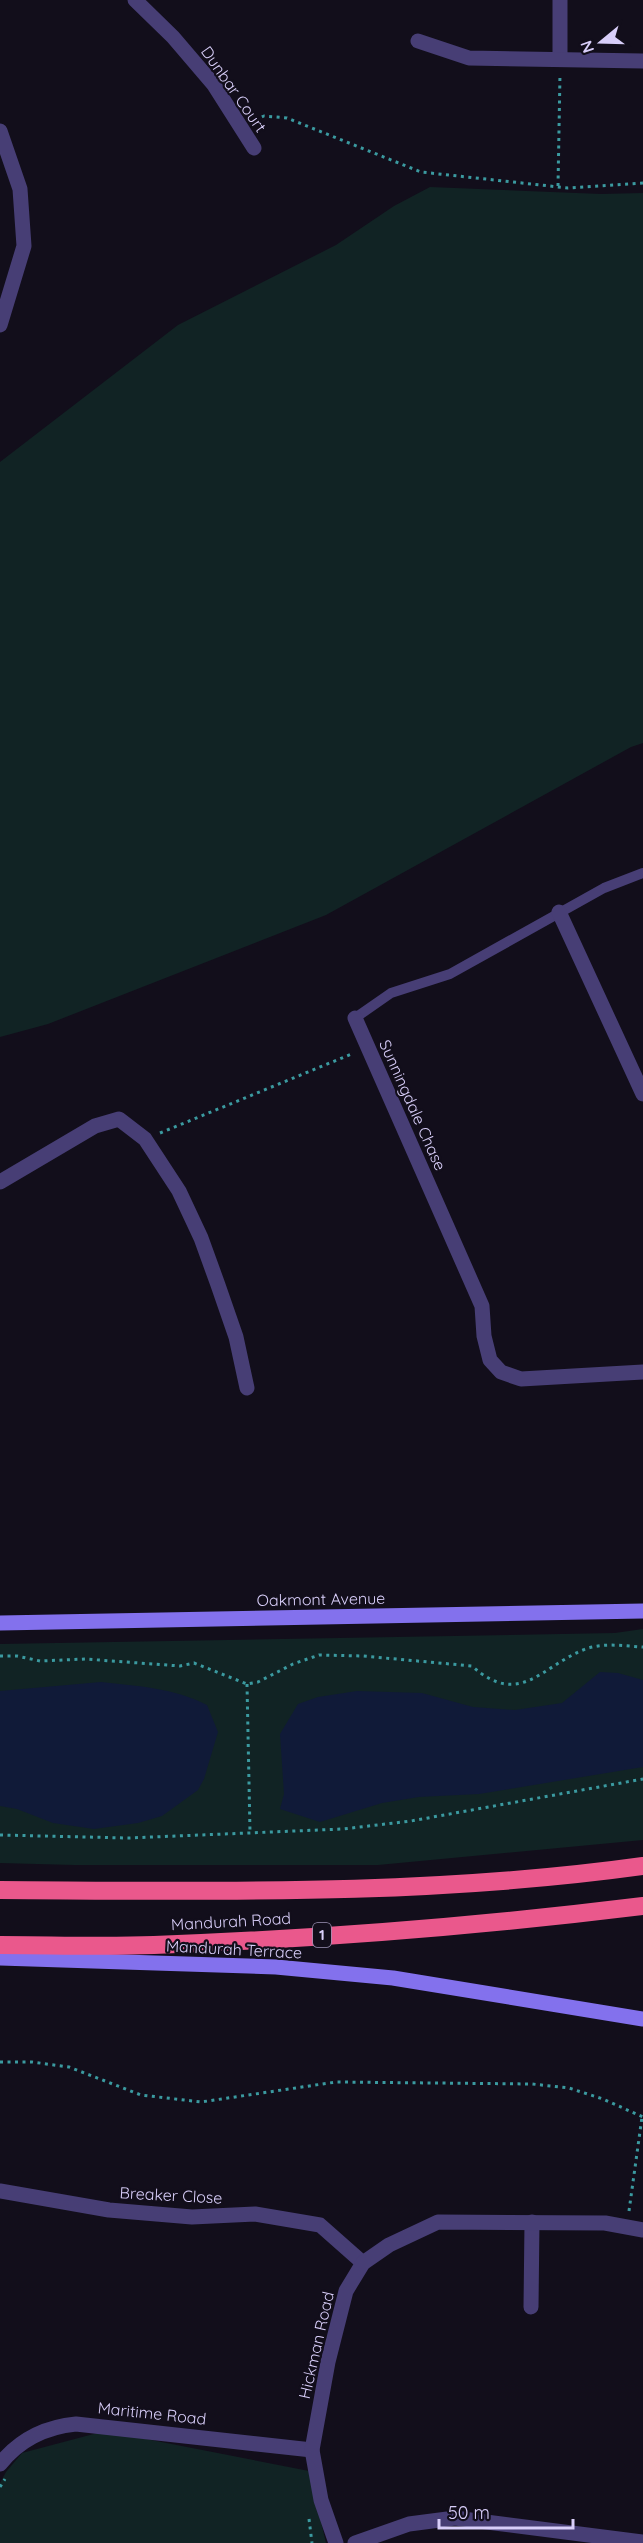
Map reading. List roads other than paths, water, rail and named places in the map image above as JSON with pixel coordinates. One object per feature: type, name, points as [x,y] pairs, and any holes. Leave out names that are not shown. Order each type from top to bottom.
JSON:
[{"type":"highway","name":"Mandurah Road","points":[[0,1890],[260,1892],[419,1888],[526,1880],[643,1866]]},
{"type":"highway","name":"Mandurah Road","points":[[0,1946],[153,1945],[256,1940],[464,1926],[643,1906]]},
{"type":"main road","name":"Oakmont Avenue","points":[[0,1623],[643,1611]]},
{"type":"main road","name":"Mandurah Terrace","points":[[0,1958],[288,1968],[393,1978],[643,2019]]},
{"type":"street","name":"Dunbar Court","points":[[135,0],[187,53],[213,85],[254,148]]},
{"type":"street","points":[[560,0],[560,58]]},
{"type":"street","points":[[418,41],[469,58],[643,61]]},
{"type":"street","points":[[0,131],[6,141],[20,189],[24,246],[0,325]]},
{"type":"street","points":[[559,912],[643,1094]]},
{"type":"street","name":"Sunningdale Chase","points":[[355,1017],[482,1306],[484,1336],[490,1360],[501,1372],[521,1379],[643,1372]]},
{"type":"street","points":[[0,1182],[95,1126],[119,1119],[145,1139],[179,1191],[201,1238],[236,1337],[247,1388]]},
{"type":"street","name":"Breaker Close","points":[[0,2191],[109,2210],[192,2217],[255,2214],[320,2225],[363,2263]]},
{"type":"street","name":"Hickman Road","points":[[336,2543],[321,2500],[312,2450],[328,2362],[346,2291],[363,2263],[389,2245],[438,2222],[604,2223],[643,2230]]},
{"type":"street","points":[[531,2307],[532,2222]]},
{"type":"street","name":"Maritime Road","points":[[4,2460],[36,2434],[56,2426],[76,2424],[312,2450]]},
{"type":"street","points":[[355,2543],[410,2524],[455,2518],[580,2538],[643,2542]]},
{"type":"lane","name":"Sunningdale Chase","points":[[355,1017],[391,993],[450,974],[604,888],[643,873]]},
{"type":"water","points":[[600,1672],[618,1673],[643,1680],[643,1767],[479,1794],[419,1797],[382,1803],[320,1822],[280,1809],[284,1794],[280,1734],[298,1704],[318,1697],[357,1691],[422,1693],[473,1707],[515,1710],[562,1703]]},
{"type":"water","points":[[101,1682],[169,1691],[207,1705],[218,1732],[204,1779],[198,1790],[162,1816],[138,1823],[94,1829],[53,1823],[17,1809],[0,1806],[0,1691]]}]
